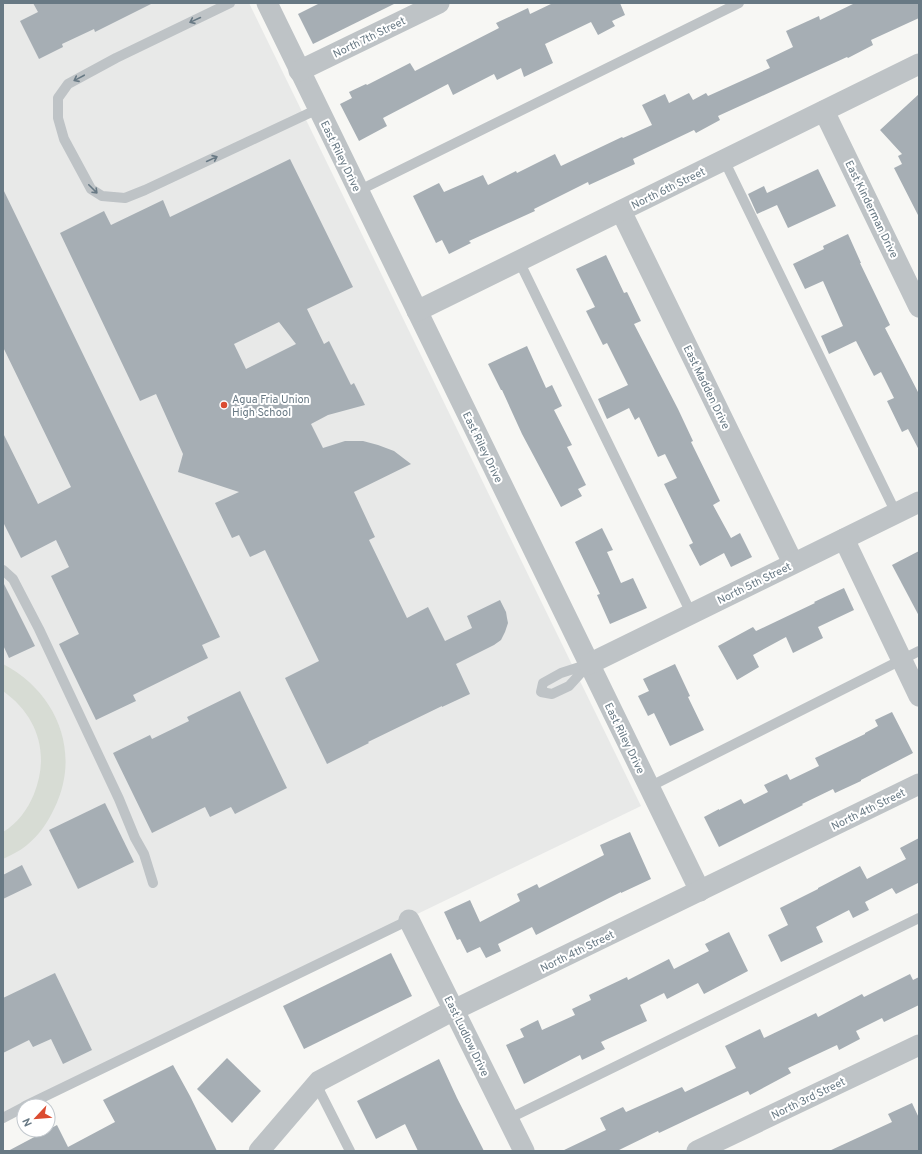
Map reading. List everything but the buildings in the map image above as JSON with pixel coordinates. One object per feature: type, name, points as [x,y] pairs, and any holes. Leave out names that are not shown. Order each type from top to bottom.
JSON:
[{"type":"street","name":"East Riley Drive","points":[[267,3],[700,891]]},
{"type":"street","name":"North 7th Street","points":[[299,71],[439,3]]},
{"type":"street","name":"North 6th Street","points":[[417,311],[919,64]]},
{"type":"street","name":"East Kinderman Drive","points":[[824,111],[919,307]]},
{"type":"street","name":"East Madden Drive","points":[[622,211],[793,563]]},
{"type":"street","name":"North 5th Street","points":[[588,664],[919,502]]},
{"type":"street","points":[[844,539],[910,655],[919,696]]},
{"type":"street","name":"North 4th Street","points":[[259,1151],[316,1084],[326,1077],[454,1010],[919,784]]},
{"type":"street","name":"East Ludlow Drive","points":[[410,920],[524,1151]]},
{"type":"street","name":"North 3rd Street","points":[[697,1151],[919,1045]]},
{"type":"lane","points":[[230,3],[116,58],[68,84],[58,98],[58,118],[64,139],[91,189],[102,196],[125,198],[145,190],[318,108]]},
{"type":"lane","points":[[358,191],[739,3]]},
{"type":"lane","points":[[724,160],[896,513]]},
{"type":"lane","points":[[519,261],[691,613]]},
{"type":"lane","points":[[3,570],[13,579],[39,629],[119,799],[135,838],[144,854],[153,883]]},
{"type":"lane","points":[[648,787],[910,655]]},
{"type":"lane","points":[[508,1119],[919,918]]},
{"type":"lane","points":[[42,1098],[410,920]]},
{"type":"lane","points":[[316,1084],[350,1151]]},
{"type":"lane","points":[[3,1118],[16,1111]]},
{"type":"shaded area","name":"Agua Fria Union High School","points":[[3,3],[249,3],[641,806],[36,1098],[16,1098],[16,1108],[3,1114]]},
{"type":"shaded area","points":[[3,664],[22,676],[38,691],[50,707],[59,726],[64,746],[65,767],[62,788],[54,809],[46,823],[39,833],[27,845],[3,859],[3,832],[22,816],[29,805],[39,779],[41,765],[38,737],[32,724],[25,712],[3,691]]},
{"type":"place","name":"Agua Fria Union High School","points":[[224,405]]}]
